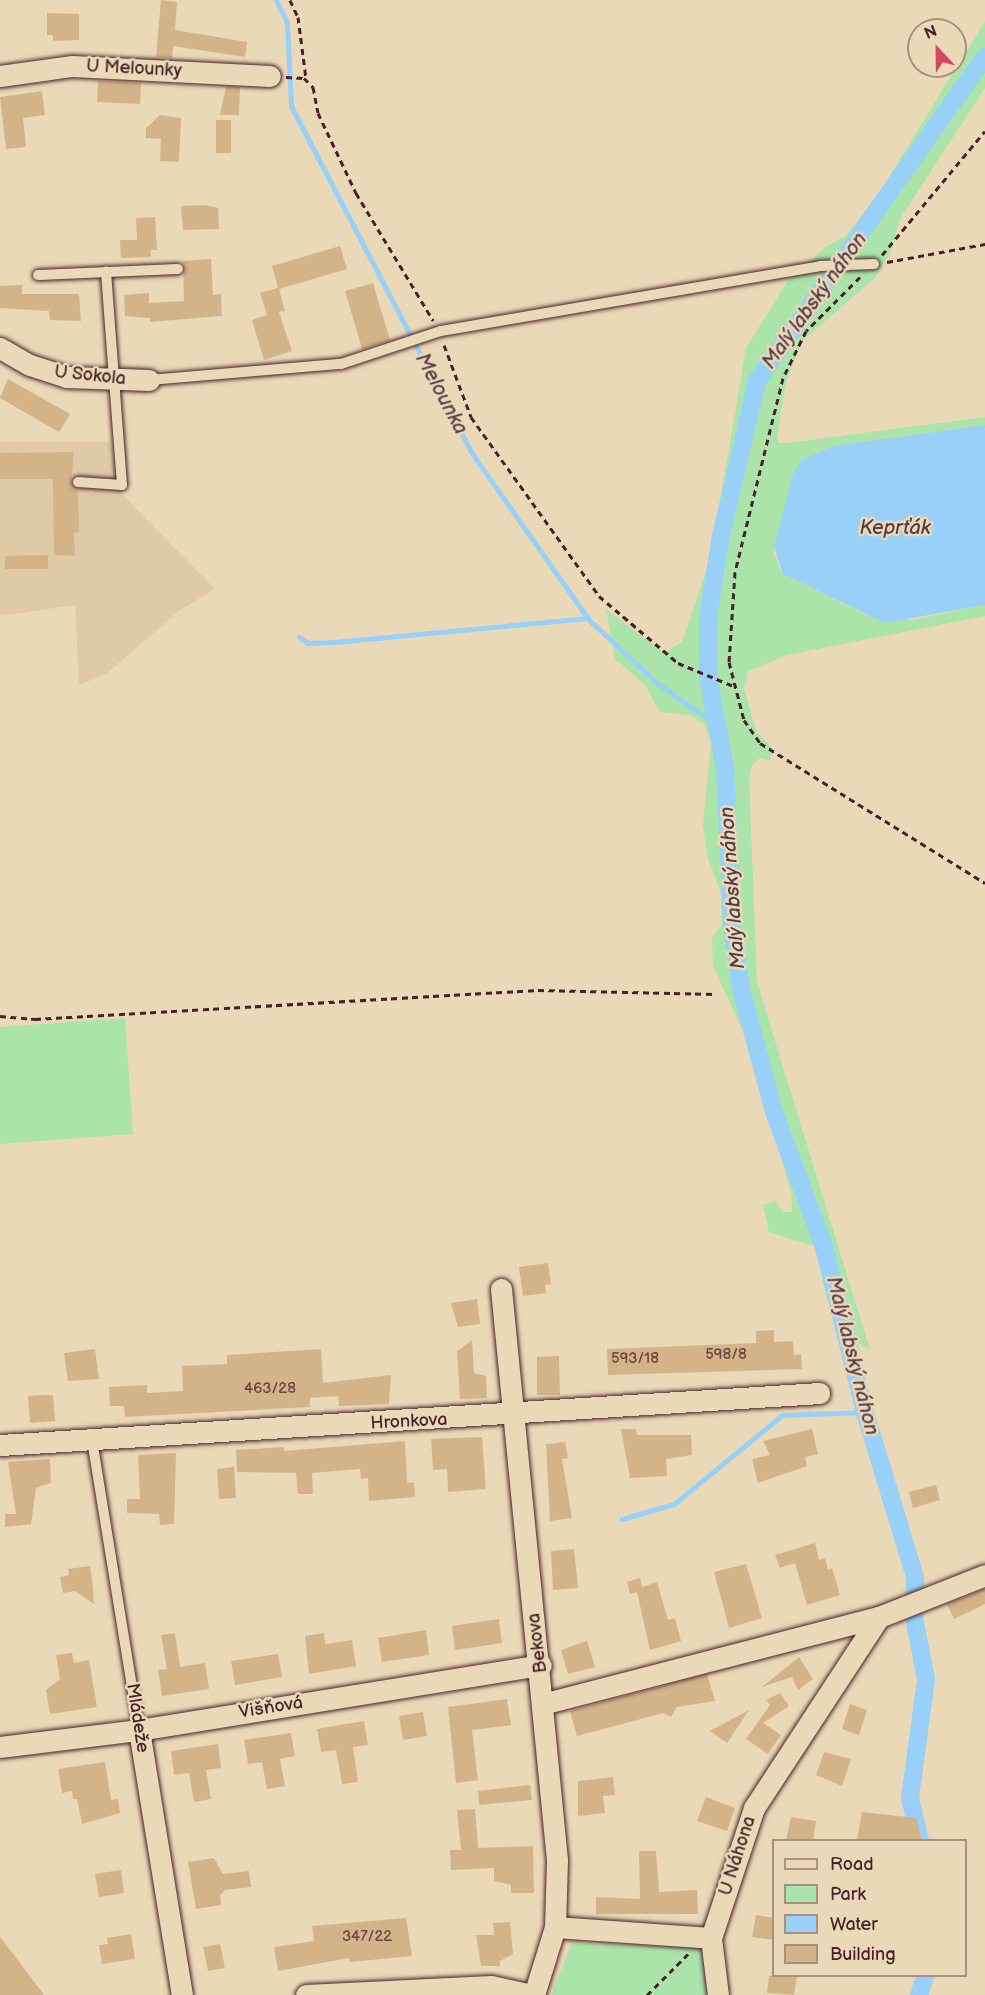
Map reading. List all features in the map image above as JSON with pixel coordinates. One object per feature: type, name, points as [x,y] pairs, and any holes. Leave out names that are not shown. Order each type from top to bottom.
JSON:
[{"type":"street","name":"U Melounky","points":[[0,76],[72,66],[270,76]]},
{"type":"street","name":"U Sokola","points":[[0,348],[48,372],[113,380],[149,380]]},
{"type":"street","name":"Bekova","points":[[306,1995],[491,1986],[533,1995],[555,1927],[557,1860],[546,1703],[501,1289]]},
{"type":"street","name":"Hronkova","points":[[0,1445],[513,1416],[819,1393]]},
{"type":"street","points":[[546,1703],[879,1617],[985,1575]]},
{"type":"street","name":"U Náhona","points":[[708,1938],[754,1808],[879,1617]]},
{"type":"street","name":"Višňová","points":[[0,1747],[139,1730],[541,1665]]},
{"type":"street","name":"Mládeže","points":[[139,1730],[182,1995]]},
{"type":"street","points":[[555,1927],[708,1938],[718,1995]]},
{"type":"lane","points":[[149,380],[341,364],[441,331],[820,266],[874,264]]},
{"type":"lane","points":[[38,275],[178,269]]},
{"type":"lane","points":[[78,482],[122,485],[106,272]]},
{"type":"lane","name":"Mládeže","points":[[92,1440],[139,1730]]},
{"type":"path","points":[[290,0],[298,17],[306,81]]},
{"type":"path","points":[[301,78],[313,87],[318,113],[356,193],[441,331],[471,417],[510,474],[599,596],[678,663],[735,687]]},
{"type":"path","points":[[985,131],[874,264],[806,331],[783,378],[735,572],[729,662],[744,720],[760,743],[985,883]]},
{"type":"path","points":[[874,264],[985,244]]},
{"type":"path","points":[[0,1016],[35,1019],[538,990],[716,994]]},
{"type":"path","points":[[647,1995],[708,1938]]},
{"type":"shaded area","points":[[0,442],[110,442],[121,493],[215,589],[179,611],[106,674],[79,685],[75,605],[0,616]]},
{"type":"green space","points":[[985,21],[985,88],[900,219],[890,253],[875,278],[802,341],[786,382],[777,437],[778,443],[787,443],[985,417],[985,425],[833,446],[774,547],[774,555],[783,574],[867,615],[912,620],[985,605],[985,616],[787,655],[748,671],[744,688],[756,731],[773,749],[770,761],[760,758],[753,764],[749,776],[757,982],[870,1350],[837,1329],[816,1247],[769,1232],[763,1205],[775,1201],[783,1212],[792,1212],[791,1191],[743,1031],[713,966],[712,938],[722,924],[721,892],[708,859],[703,825],[711,743],[704,724],[690,715],[660,712],[645,685],[615,659],[606,609],[664,653],[682,642],[710,560],[746,348],[787,282],[825,247],[846,236],[878,195],[950,78],[967,78],[967,50]]},
{"type":"green space","points":[[125,1018],[133,1134],[0,1144],[0,1027]]},
{"type":"green space","points":[[572,1943],[703,1948],[709,1995],[551,1995]]},
{"type":"water","name":"Keprťák","points":[[985,425],[985,605],[885,623],[783,574],[774,547],[793,474],[801,461],[833,446]]},
{"type":"building","points":[[161,0],[177,2],[175,30],[247,42],[245,57],[173,46],[172,58],[156,57]]},
{"type":"building","points":[[47,13],[79,14],[79,40],[53,41],[53,35],[47,35]]},
{"type":"building","points":[[98,81],[141,83],[140,104],[97,102]]},
{"type":"building","points":[[226,87],[240,87],[239,115],[220,115]]},
{"type":"building","points":[[42,91],[45,115],[23,118],[26,147],[6,149],[0,97]]},
{"type":"building","points":[[160,115],[181,118],[179,162],[160,161],[161,139],[146,138],[146,128]]},
{"type":"building","points":[[216,120],[231,120],[231,153],[216,153]]},
{"type":"building","points":[[205,205],[218,208],[219,229],[183,230],[181,206]]},
{"type":"building","points":[[155,217],[157,250],[151,250],[151,257],[121,258],[120,240],[137,240],[136,218]]},
{"type":"building","points":[[340,246],[347,269],[279,289],[285,311],[279,312],[292,351],[264,360],[252,320],[267,315],[260,293],[278,288],[272,266]]},
{"type":"building","points":[[211,259],[213,295],[221,294],[222,316],[150,322],[150,318],[125,316],[124,295],[149,293],[149,303],[184,301],[183,261]]},
{"type":"building","points":[[373,283],[390,340],[362,349],[345,291]]},
{"type":"building","points":[[22,285],[22,294],[79,294],[81,321],[50,320],[49,311],[0,308],[0,286]]},
{"type":"building","points":[[8,379],[70,414],[59,432],[0,398]]},
{"type":"building","points":[[74,452],[71,482],[78,490],[79,532],[74,533],[75,556],[54,555],[53,479],[0,479],[0,453]]},
{"type":"building","points":[[48,555],[48,569],[5,569],[5,556]]},
{"type":"building","points":[[548,1263],[551,1284],[545,1285],[546,1293],[523,1296],[519,1267]]},
{"type":"building","points":[[477,1299],[480,1324],[458,1327],[451,1303]]},
{"type":"building","points":[[774,1330],[774,1342],[793,1341],[794,1355],[801,1354],[802,1369],[608,1375],[607,1349],[756,1343],[756,1331]]},
{"type":"building","points":[[472,1340],[474,1373],[486,1376],[487,1398],[460,1399],[457,1351]]},
{"type":"building","points":[[95,1349],[99,1379],[68,1381],[64,1353]]},
{"type":"building","points":[[321,1349],[323,1383],[391,1375],[389,1404],[339,1406],[338,1396],[310,1398],[310,1407],[125,1417],[124,1406],[110,1406],[109,1387],[147,1385],[147,1393],[183,1391],[182,1366],[227,1364],[227,1355]]},
{"type":"building","points":[[559,1356],[560,1395],[537,1395],[537,1357]]},
{"type":"building","points":[[53,1395],[55,1421],[30,1423],[28,1396]]},
{"type":"building","points":[[621,1429],[636,1429],[637,1435],[691,1435],[692,1455],[666,1459],[667,1476],[630,1478]]},
{"type":"building","points":[[812,1429],[818,1454],[805,1457],[807,1466],[758,1483],[752,1459],[770,1455],[763,1441]]},
{"type":"building","points":[[482,1437],[486,1489],[448,1492],[447,1469],[433,1470],[431,1439]]},
{"type":"building","points":[[405,1441],[407,1483],[414,1482],[415,1497],[369,1501],[368,1478],[361,1479],[360,1469],[312,1473],[313,1494],[298,1494],[296,1473],[237,1472],[236,1450],[284,1447],[284,1451]]},
{"type":"building","points":[[565,1442],[568,1458],[562,1459],[572,1518],[550,1521],[546,1444]]},
{"type":"building","points":[[176,1453],[174,1524],[160,1525],[159,1514],[127,1513],[127,1499],[140,1499],[138,1455]]},
{"type":"building","points":[[50,1459],[51,1483],[36,1488],[31,1524],[5,1527],[5,1514],[16,1514],[8,1462]]},
{"type":"building","points":[[234,1467],[236,1498],[219,1499],[217,1469]]},
{"type":"building","points":[[936,1485],[940,1500],[913,1508],[909,1492]]},
{"type":"building","points":[[815,1543],[819,1560],[825,1558],[828,1570],[832,1568],[840,1595],[807,1605],[795,1563],[780,1568],[775,1555]]},
{"type":"building","points":[[574,1549],[578,1588],[553,1590],[551,1551]]},
{"type":"building","points":[[746,1564],[762,1618],[729,1628],[714,1572]]},
{"type":"building","points":[[90,1566],[94,1604],[75,1591],[63,1593],[60,1577],[69,1575],[68,1569]]},
{"type":"building","points":[[640,1578],[642,1587],[657,1582],[668,1620],[675,1618],[681,1641],[650,1650],[637,1592],[630,1594],[627,1582]]},
{"type":"building","points":[[985,1589],[985,1604],[954,1619],[947,1604]]},
{"type":"building","points":[[499,1619],[502,1643],[455,1650],[452,1626]]},
{"type":"building","points":[[426,1630],[429,1655],[382,1662],[378,1638]]},
{"type":"building","points":[[175,1633],[180,1667],[205,1663],[209,1689],[162,1696],[158,1670],[167,1669],[161,1635]]},
{"type":"building","points":[[324,1633],[325,1644],[352,1640],[356,1666],[309,1674],[305,1636]]},
{"type":"building","points":[[587,1641],[595,1667],[568,1674],[561,1650]]},
{"type":"building","points":[[72,1653],[74,1663],[89,1660],[97,1707],[50,1714],[46,1690],[60,1679],[56,1655]]},
{"type":"building","points":[[278,1654],[282,1677],[235,1685],[231,1661]]},
{"type":"building","points":[[799,1657],[813,1679],[798,1690],[792,1677],[762,1687]]},
{"type":"building","points":[[707,1674],[715,1701],[677,1707],[671,1717],[663,1713],[577,1736],[570,1711]]},
{"type":"building","points":[[780,1693],[789,1706],[763,1723],[781,1735],[768,1754],[746,1739],[770,1705],[766,1700]]},
{"type":"building","points":[[507,1699],[511,1725],[472,1730],[478,1780],[456,1783],[448,1707]]},
{"type":"building","points":[[850,1704],[867,1710],[859,1735],[842,1729]]},
{"type":"building","points":[[749,1710],[727,1743],[710,1731]]},
{"type":"building","points":[[423,1712],[427,1736],[403,1740],[399,1716]]},
{"type":"building","points":[[364,1721],[368,1745],[353,1747],[358,1782],[342,1784],[336,1750],[321,1752],[317,1729]]},
{"type":"building","points":[[291,1733],[295,1756],[280,1759],[285,1786],[267,1789],[262,1762],[248,1764],[244,1740]]},
{"type":"building","points":[[218,1744],[221,1768],[206,1770],[211,1799],[194,1802],[189,1773],[174,1775],[171,1751]]},
{"type":"building","points":[[824,1752],[851,1759],[842,1786],[816,1775]]},
{"type":"building","points":[[105,1762],[111,1800],[118,1799],[120,1813],[82,1824],[77,1799],[73,1799],[72,1791],[62,1793],[58,1769]]},
{"type":"building","points":[[613,1777],[615,1795],[603,1796],[605,1813],[578,1816],[578,1781]]},
{"type":"building","points":[[530,1785],[532,1800],[479,1805],[478,1791]]},
{"type":"building","points":[[706,1797],[735,1808],[727,1831],[697,1821]]},
{"type":"building","points":[[475,1809],[478,1848],[533,1846],[534,1893],[511,1893],[511,1885],[494,1881],[494,1868],[451,1870],[450,1850],[461,1850],[457,1810]]},
{"type":"building","points":[[862,1812],[916,1818],[922,1839],[857,1839]]},
{"type":"building","points":[[791,1817],[816,1821],[813,1839],[786,1839]]},
{"type":"building","points":[[639,1851],[656,1851],[659,1892],[697,1890],[698,1914],[596,1914],[596,1897],[640,1899]]},
{"type":"building","points":[[214,1858],[223,1874],[249,1871],[251,1887],[225,1890],[220,1895],[221,1905],[196,1909],[188,1862]]},
{"type":"building","points":[[121,1870],[124,1893],[99,1897],[95,1874]]},
{"type":"building","points":[[756,1915],[772,1918],[772,1940],[752,1937]]},
{"type":"building","points":[[406,1918],[412,1956],[350,1962],[349,1958],[278,1971],[274,1947],[314,1941],[312,1926]]},
{"type":"building","points":[[510,1922],[513,1954],[500,1961],[500,1966],[481,1966],[476,1935],[494,1935],[493,1923]]},
{"type":"building","points":[[131,1934],[135,1959],[102,1964],[99,1945],[108,1944],[107,1938]]},
{"type":"building","points":[[0,1937],[23,1967],[44,1995],[0,1995]]},
{"type":"building","points":[[220,1944],[225,1968],[208,1971],[203,1947]]},
{"type":"building","points":[[769,1976],[797,1977],[794,1995],[767,1993]]},
{"type":"waterway","name":"Melounka","points":[[276,0],[287,23],[291,106],[471,452],[589,620],[657,683],[714,723]]},
{"type":"waterway","name":"Malý labský náhon","points":[[920,1839],[910,1798],[926,1679],[914,1617],[915,1577],[865,1412],[823,1244],[774,1112],[741,989],[732,925],[725,767],[708,677],[708,617],[721,536],[757,381],[985,57]]},
{"type":"waterway","points":[[299,637],[308,643],[334,642],[588,618]]},
{"type":"waterway","points":[[622,1519],[674,1504],[782,1415],[865,1412]]},
{"type":"waterway","name":"Malý labský náhon","points":[[919,1995],[925,1977]]}]
